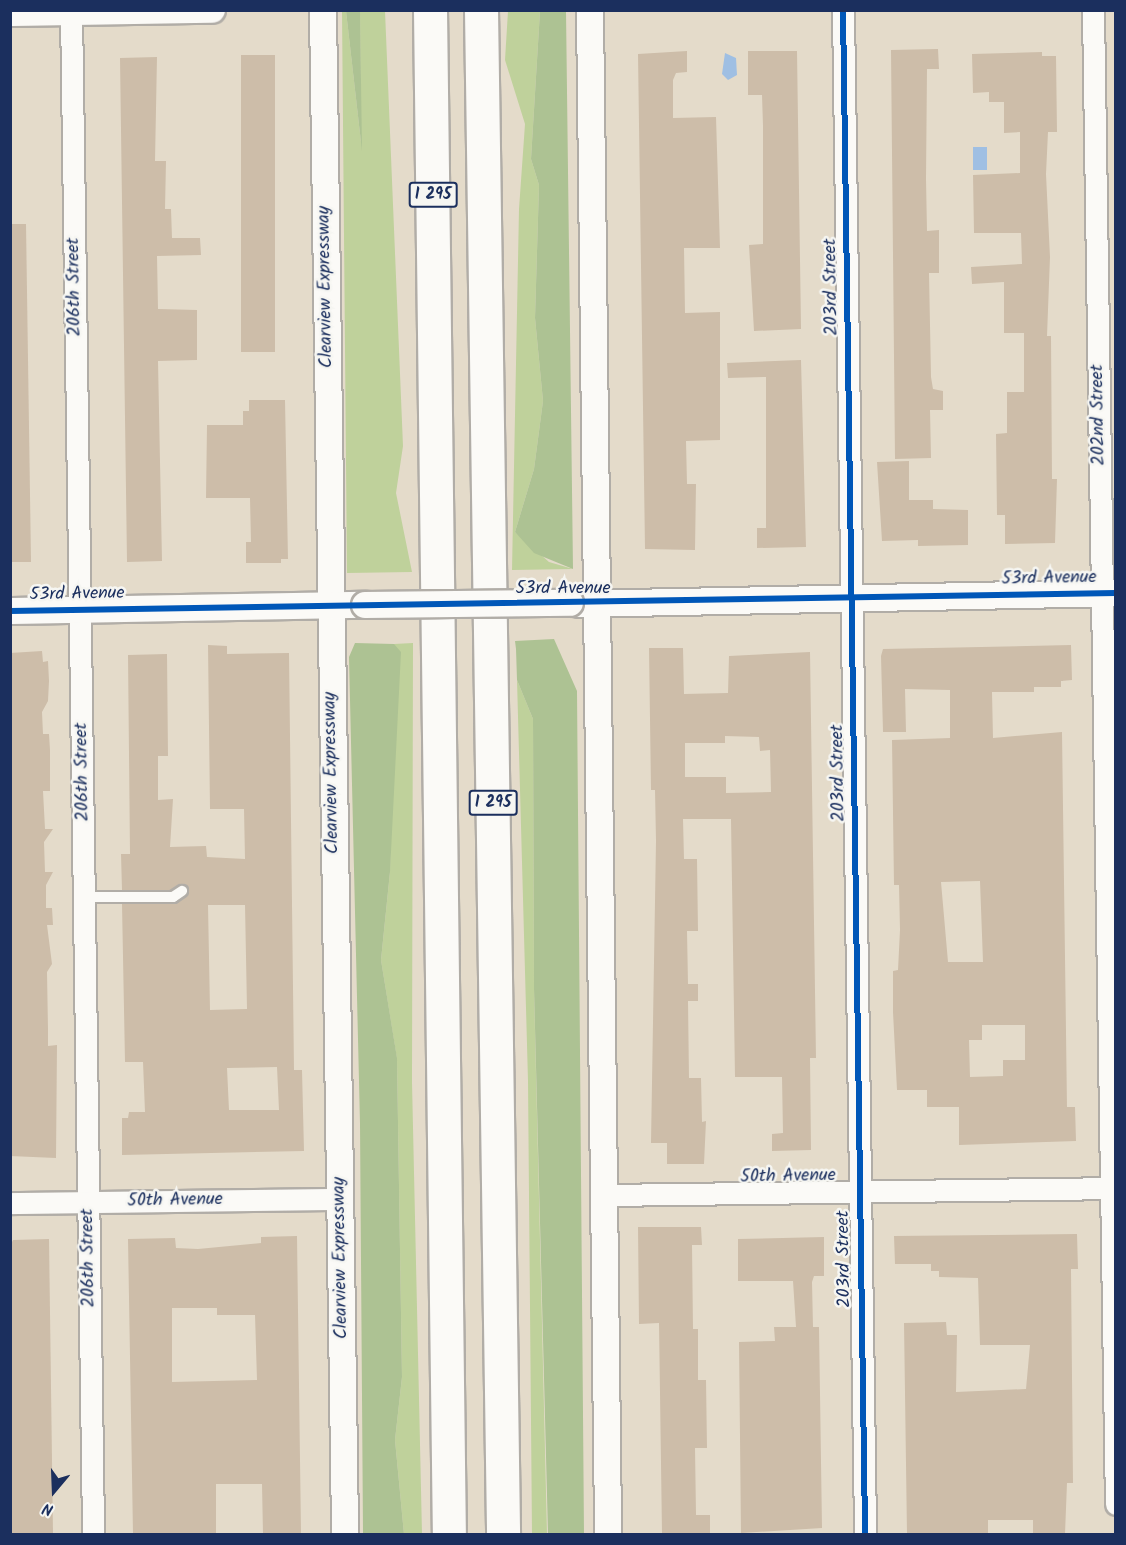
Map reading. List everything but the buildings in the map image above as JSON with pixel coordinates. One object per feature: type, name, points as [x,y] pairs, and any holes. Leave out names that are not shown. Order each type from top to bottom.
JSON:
[{"type":"highway","name":"I 295","points":[[430,10],[449,1534]]},
{"type":"highway","name":"I 295","points":[[481,10],[503,1534]]},
{"type":"street","points":[[10,13],[212,10]]},
{"type":"street","name":"Clearview Expressway","points":[[323,10],[329,606],[345,1534]]},
{"type":"street","points":[[590,10],[608,1534]]},
{"type":"street","name":"203rd Street","points":[[843,10],[865,1534]]},
{"type":"street","name":"202nd Street","points":[[1093,10],[1108,593],[1116,1504]]},
{"type":"street","name":"206th Street","points":[[71,11],[93,1534]]},
{"type":"street","name":"53rd Avenue","points":[[10,610],[596,604],[1108,593]]},
{"type":"street","name":"50th Avenue","points":[[605,1195],[1113,1188]]},
{"type":"street","name":"50th Avenue","points":[[10,1203],[340,1199]]},
{"type":"lane","points":[[84,897],[173,897],[182,891]]},
{"type":"green space","points":[[342,11],[346,11],[361,142],[360,11],[385,11],[403,446],[396,493],[412,572],[347,573]]},
{"type":"green space","points":[[346,11],[360,11],[362,151]]},
{"type":"green space","points":[[508,11],[540,11],[531,159],[539,185],[535,318],[543,401],[534,469],[515,532],[549,562],[573,569],[512,570],[519,209],[525,124],[505,60]]},
{"type":"green space","points":[[540,11],[566,11],[573,569],[534,553],[515,532],[534,469],[543,401],[535,318],[539,185],[531,159]]},
{"type":"green space","points":[[554,639],[577,691],[584,1534],[548,1534],[534,989],[533,719],[517,680],[515,641]]},
{"type":"green space","points":[[355,643],[394,644],[401,652],[390,872],[381,960],[397,1058],[402,1377],[395,1440],[404,1534],[363,1534],[360,1124],[349,657]]},
{"type":"green space","points":[[413,643],[412,1082],[422,1534],[404,1534],[395,1440],[402,1377],[397,1059],[381,960],[390,872],[394,644]]},
{"type":"green space","points":[[517,680],[533,719],[534,989],[547,1534],[532,1534],[528,1081]]},
{"type":"water","points":[[725,53],[736,58],[737,75],[728,80],[722,74]]},
{"type":"water","points":[[973,147],[987,147],[987,170],[973,170]]},
{"type":"cycle path","points":[[843,10],[865,1534]]},
{"type":"cycle path","points":[[10,611],[1116,593]]}]
